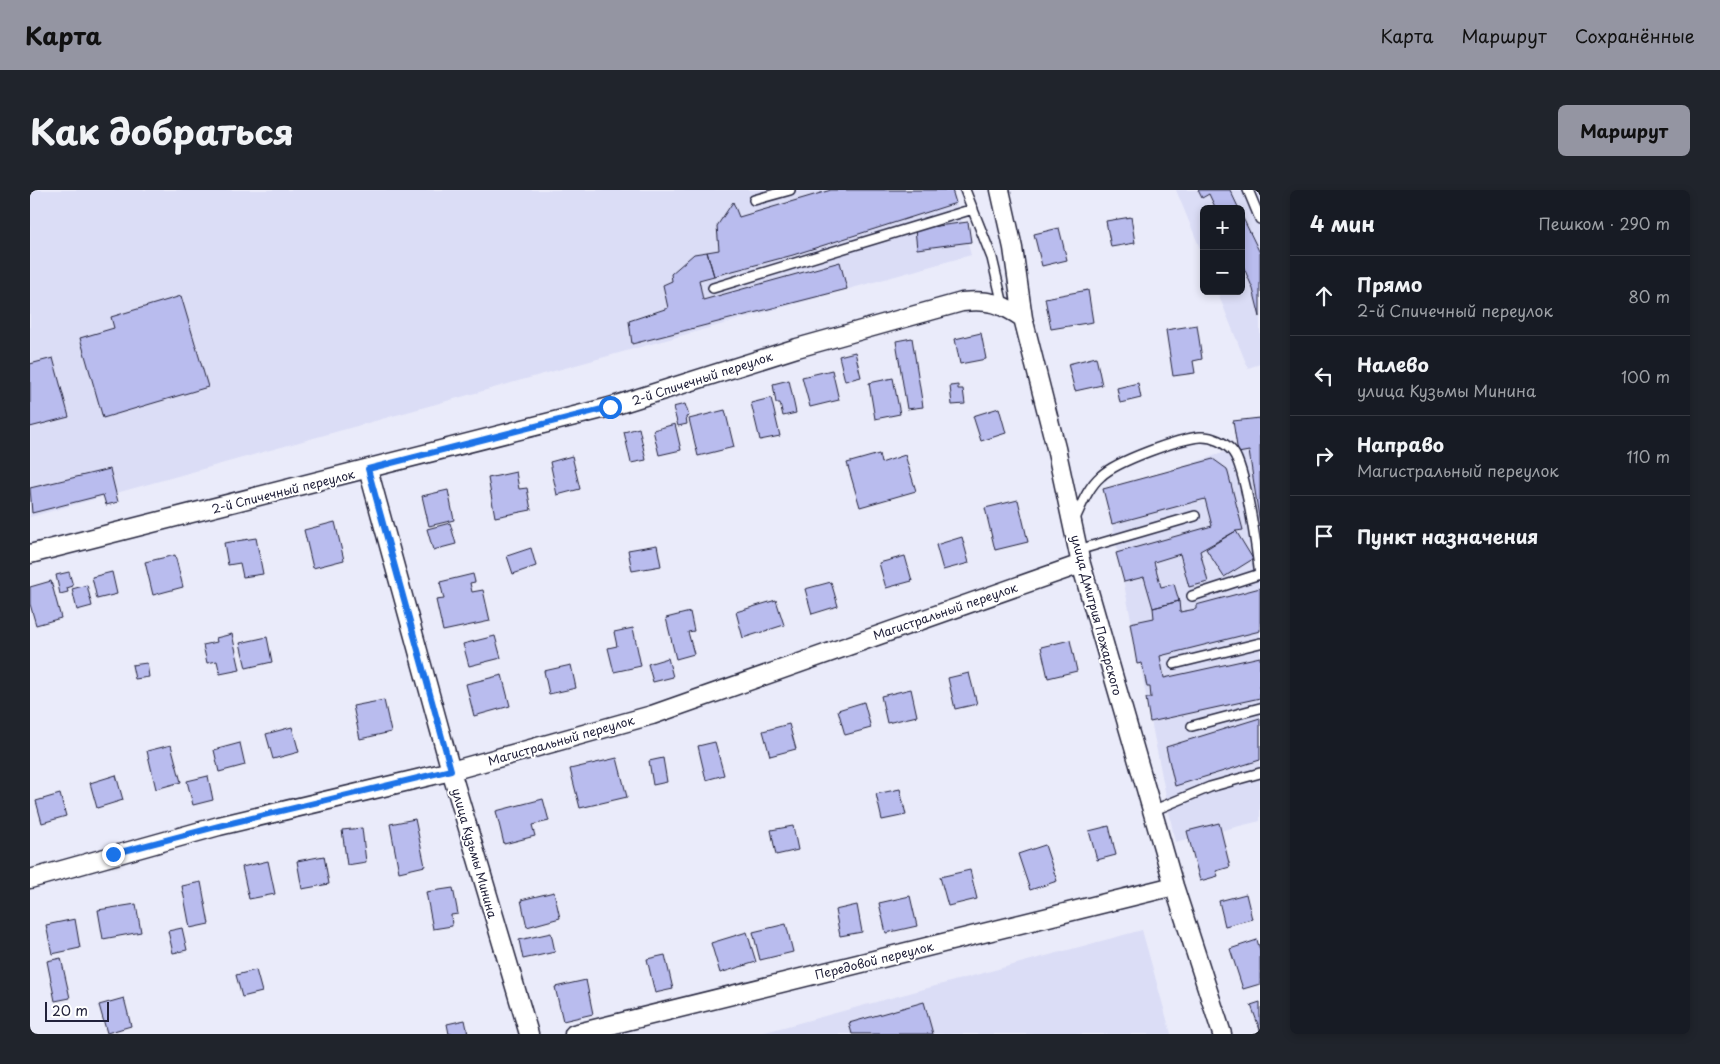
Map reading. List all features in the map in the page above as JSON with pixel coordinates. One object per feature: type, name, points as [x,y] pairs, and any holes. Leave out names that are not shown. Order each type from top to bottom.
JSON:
[{"type":"street","name":"улица Дмитрия Пожарского","points":[[1000,190],[1013,248],[1022,318],[1080,557],[1174,886],[1222,1034]]},
{"type":"street","name":"2-й Спичечный переулок","points":[[30,554],[610,407],[797,348],[962,302],[976,300],[1003,305],[1022,318]]},
{"type":"street","name":"улица Кузьмы Минина","points":[[368,469],[451,770],[529,1034]]},
{"type":"street","name":"Магистральный переулок","points":[[30,879],[219,826],[451,770],[652,715],[1080,557]]},
{"type":"street","name":"Передовой переулок","points":[[574,1034],[1174,886]]},
{"type":"lane","points":[[754,200],[790,190]]},
{"type":"lane","points":[[966,190],[992,258],[1003,305]]},
{"type":"lane","points":[[1248,190],[1260,219]]},
{"type":"lane","points":[[712,288],[973,209]]},
{"type":"lane","points":[[1072,524],[1088,492],[1101,475],[1175,443],[1201,437],[1212,438],[1223,443],[1238,460],[1257,548],[1260,574],[1192,596]]},
{"type":"lane","points":[[1080,557],[1195,516]]},
{"type":"lane","points":[[1174,664],[1260,643]]},
{"type":"lane","points":[[1192,726],[1260,708]]},
{"type":"lane","points":[[1152,811],[1210,787],[1260,773]]},
{"type":"shaded area","points":[[30,190],[953,190],[971,255],[30,517]]},
{"type":"shaded area","points":[[1176,190],[1260,190],[1260,364],[1248,368],[1219,295],[1245,295],[1245,205],[1200,205],[1200,248]]},
{"type":"shaded area","points":[[1260,440],[1260,821],[1175,842],[1106,493]]},
{"type":"shaded area","points":[[1142,930],[1171,1034],[758,1034]]},
{"type":"building","points":[[831,190],[952,190],[956,203],[793,255],[714,276],[707,252],[719,250],[717,226],[733,202],[739,217]]},
{"type":"building","points":[[1198,190],[1230,190],[1237,205],[1214,205],[1209,194],[1202,198]]},
{"type":"building","points":[[1131,217],[1135,243],[1111,247],[1106,221]]},
{"type":"building","points":[[968,222],[971,242],[917,249],[915,229]]},
{"type":"building","points":[[1245,222],[1260,253],[1260,317],[1253,289],[1245,270]]},
{"type":"building","points":[[1059,228],[1067,260],[1042,266],[1034,234]]},
{"type":"building","points":[[707,252],[714,276],[699,280],[703,300],[840,262],[847,289],[632,344],[629,321],[668,308],[663,285],[672,281],[671,274],[694,254]]},
{"type":"building","points":[[1088,290],[1093,322],[1051,329],[1045,298]]},
{"type":"building","points":[[181,296],[208,387],[103,418],[80,338],[114,328],[111,317]]},
{"type":"building","points":[[1197,325],[1202,359],[1193,361],[1195,373],[1173,376],[1166,330]]},
{"type":"building","points":[[981,333],[986,359],[960,364],[955,339]]},
{"type":"building","points":[[912,338],[923,407],[907,409],[896,341]]},
{"type":"building","points":[[855,352],[861,377],[845,381],[839,356]]},
{"type":"building","points":[[1096,357],[1102,385],[1075,391],[1068,364]]},
{"type":"building","points":[[53,358],[69,417],[30,427],[30,364]]},
{"type":"building","points":[[832,370],[839,400],[810,407],[802,377]]},
{"type":"building","points":[[893,378],[900,414],[875,419],[869,383]]},
{"type":"building","points":[[789,380],[796,413],[783,416],[780,403],[776,403],[773,384]]},
{"type":"building","points":[[1138,383],[1141,398],[1120,403],[1117,388]]},
{"type":"building","points":[[958,385],[958,389],[963,389],[965,404],[952,405],[950,386]]},
{"type":"building","points":[[771,398],[780,436],[760,440],[751,403]]},
{"type":"building","points":[[685,404],[689,416],[686,417],[687,424],[678,426],[673,407]]},
{"type":"building","points":[[999,408],[1006,433],[981,441],[973,416]]},
{"type":"building","points":[[725,410],[734,447],[698,456],[689,419]]},
{"type":"building","points":[[1260,418],[1260,524],[1249,451],[1238,453],[1233,421]]},
{"type":"building","points":[[675,424],[681,450],[659,455],[653,430]]},
{"type":"building","points":[[639,428],[646,460],[631,463],[624,432]]},
{"type":"building","points":[[879,454],[881,463],[905,455],[916,491],[860,507],[847,463]]},
{"type":"building","points":[[572,456],[580,489],[557,495],[550,462]]},
{"type":"building","points":[[1213,459],[1227,469],[1243,530],[1236,531],[1200,551],[1208,582],[1189,587],[1180,554],[1154,562],[1161,587],[1174,584],[1179,601],[1153,608],[1144,577],[1124,582],[1116,553],[1212,526],[1205,499],[1112,524],[1103,489]]},
{"type":"building","points":[[110,469],[118,502],[106,505],[103,495],[32,513],[30,488]]},
{"type":"building","points":[[516,472],[519,489],[527,488],[531,510],[495,517],[488,478]]},
{"type":"building","points":[[448,490],[454,520],[429,526],[422,496]]},
{"type":"building","points":[[1018,500],[1028,542],[995,550],[985,508]]},
{"type":"building","points":[[335,522],[344,560],[313,568],[304,530]]},
{"type":"building","points":[[450,523],[456,544],[433,550],[427,529]]},
{"type":"building","points":[[1236,531],[1253,559],[1224,577],[1206,549]]},
{"type":"building","points":[[962,537],[969,563],[943,570],[936,545]]},
{"type":"building","points":[[256,538],[263,574],[243,577],[240,563],[228,565],[224,543]]},
{"type":"building","points":[[657,545],[661,566],[632,571],[628,550]]},
{"type":"building","points":[[531,548],[536,566],[513,574],[507,556]]},
{"type":"building","points":[[175,555],[183,587],[153,595],[145,562]]},
{"type":"building","points":[[905,556],[912,581],[886,588],[879,563]]},
{"type":"building","points":[[69,572],[73,586],[67,588],[68,592],[60,594],[56,575]]},
{"type":"building","points":[[112,572],[117,594],[97,599],[92,577]]},
{"type":"building","points":[[473,574],[475,582],[470,583],[472,592],[483,590],[490,621],[443,631],[436,600],[444,599],[440,582]]},
{"type":"building","points":[[51,581],[61,618],[36,625],[30,604],[30,587]]},
{"type":"building","points":[[831,582],[838,606],[812,614],[805,589]]},
{"type":"building","points":[[87,585],[92,606],[77,610],[72,589]]},
{"type":"building","points":[[1260,588],[1260,631],[1160,656],[1164,678],[1260,657],[1260,698],[1150,722],[1146,698],[1151,698],[1150,687],[1147,687],[1142,663],[1137,664],[1130,623],[1154,618],[1153,608],[1179,601],[1180,612],[1196,609],[1196,605]]},
{"type":"building","points":[[776,600],[784,625],[743,638],[736,612]]},
{"type":"building","points":[[690,612],[694,631],[688,632],[694,654],[676,659],[666,618]]},
{"type":"building","points":[[633,628],[641,666],[614,672],[608,648],[617,646],[614,632]]},
{"type":"building","points":[[232,634],[240,670],[220,674],[217,661],[207,663],[203,645],[217,642],[216,638]]},
{"type":"building","points":[[495,636],[501,658],[469,666],[463,644]]},
{"type":"building","points":[[267,637],[272,662],[246,668],[240,643]]},
{"type":"building","points":[[1070,640],[1077,671],[1048,678],[1041,647]]},
{"type":"building","points":[[668,658],[673,677],[653,682],[648,664]]},
{"type":"building","points":[[147,663],[149,677],[135,679],[132,665]]},
{"type":"building","points":[[571,665],[576,688],[549,694],[544,671]]},
{"type":"building","points":[[969,673],[977,704],[955,709],[948,678]]},
{"type":"building","points":[[502,675],[510,706],[474,716],[466,684]]},
{"type":"building","points":[[911,689],[917,716],[887,723],[881,696]]},
{"type":"building","points":[[384,700],[391,732],[360,739],[353,706]]},
{"type":"building","points":[[864,702],[871,728],[845,735],[838,710]]},
{"type":"building","points":[[1260,718],[1260,760],[1175,786],[1166,747]]},
{"type":"building","points":[[789,724],[796,749],[770,756],[763,731]]},
{"type":"building","points":[[292,727],[299,752],[273,759],[266,734]]},
{"type":"building","points":[[715,742],[724,775],[706,780],[698,746]]},
{"type":"building","points":[[240,743],[245,765],[219,772],[214,750]]},
{"type":"building","points":[[171,745],[181,782],[156,789],[147,751]]},
{"type":"building","points":[[617,758],[627,797],[580,808],[570,769]]},
{"type":"building","points":[[663,758],[667,782],[653,785],[649,761]]},
{"type":"building","points":[[116,775],[123,800],[97,808],[90,783]]},
{"type":"building","points":[[208,776],[213,800],[193,805],[187,781]]},
{"type":"building","points":[[900,789],[906,815],[882,820],[876,794]]},
{"type":"building","points":[[60,794],[66,816],[42,823],[36,801]]},
{"type":"building","points":[[543,799],[549,821],[532,825],[535,836],[504,844],[496,811]]},
{"type":"building","points":[[415,819],[425,866],[399,872],[390,824]]},
{"type":"building","points":[[1219,823],[1230,867],[1216,871],[1218,876],[1200,881],[1187,831]]},
{"type":"building","points":[[793,826],[798,850],[776,855],[771,830]]},
{"type":"building","points":[[1109,826],[1116,855],[1097,860],[1089,831]]},
{"type":"building","points":[[362,828],[366,862],[347,865],[342,830]]},
{"type":"building","points":[[1045,845],[1057,881],[1030,890],[1018,854]]},
{"type":"building","points":[[324,856],[329,884],[302,889],[297,861]]},
{"type":"building","points":[[268,861],[275,894],[249,899],[242,867]]},
{"type":"building","points":[[970,870],[977,899],[948,906],[940,877]]},
{"type":"building","points":[[201,882],[209,924],[190,928],[182,886]]},
{"type":"building","points":[[453,888],[458,914],[451,915],[452,926],[433,929],[426,892]]},
{"type":"building","points":[[554,892],[560,918],[527,927],[521,900]]},
{"type":"building","points":[[1246,894],[1252,919],[1225,926],[1219,901]]},
{"type":"building","points":[[910,896],[917,926],[886,933],[879,903]]},
{"type":"building","points":[[136,904],[141,932],[103,939],[98,910]]},
{"type":"building","points":[[857,905],[862,932],[840,936],[835,910]]},
{"type":"building","points":[[75,919],[80,948],[52,954],[46,925]]},
{"type":"building","points":[[786,924],[793,952],[760,960],[753,932]]},
{"type":"building","points":[[182,928],[187,950],[173,953],[168,931]]},
{"type":"building","points":[[747,932],[756,962],[720,973],[711,943]]},
{"type":"building","points":[[551,933],[555,952],[523,959],[519,940]]},
{"type":"building","points":[[1257,940],[1260,950],[1260,984],[1243,989],[1230,949]]},
{"type":"building","points":[[665,955],[673,989],[655,993],[647,959]]},
{"type":"building","points":[[61,958],[70,998],[55,1001],[47,961]]},
{"type":"building","points":[[256,970],[262,992],[242,997],[236,975]]},
{"type":"building","points":[[586,980],[593,1014],[563,1021],[555,987]]},
{"type":"building","points":[[124,998],[131,1026],[107,1033],[99,1005]]},
{"type":"building","points":[[924,1002],[933,1034],[852,1034],[849,1023]]},
{"type":"building","points":[[1260,1002],[1260,1030],[1251,1005]]},
{"type":"building","points":[[465,1020],[468,1034],[449,1034],[447,1024]]},
{"type":"route","points":[[113,854],[219,826],[451,770],[368,469],[610,407]]}]
